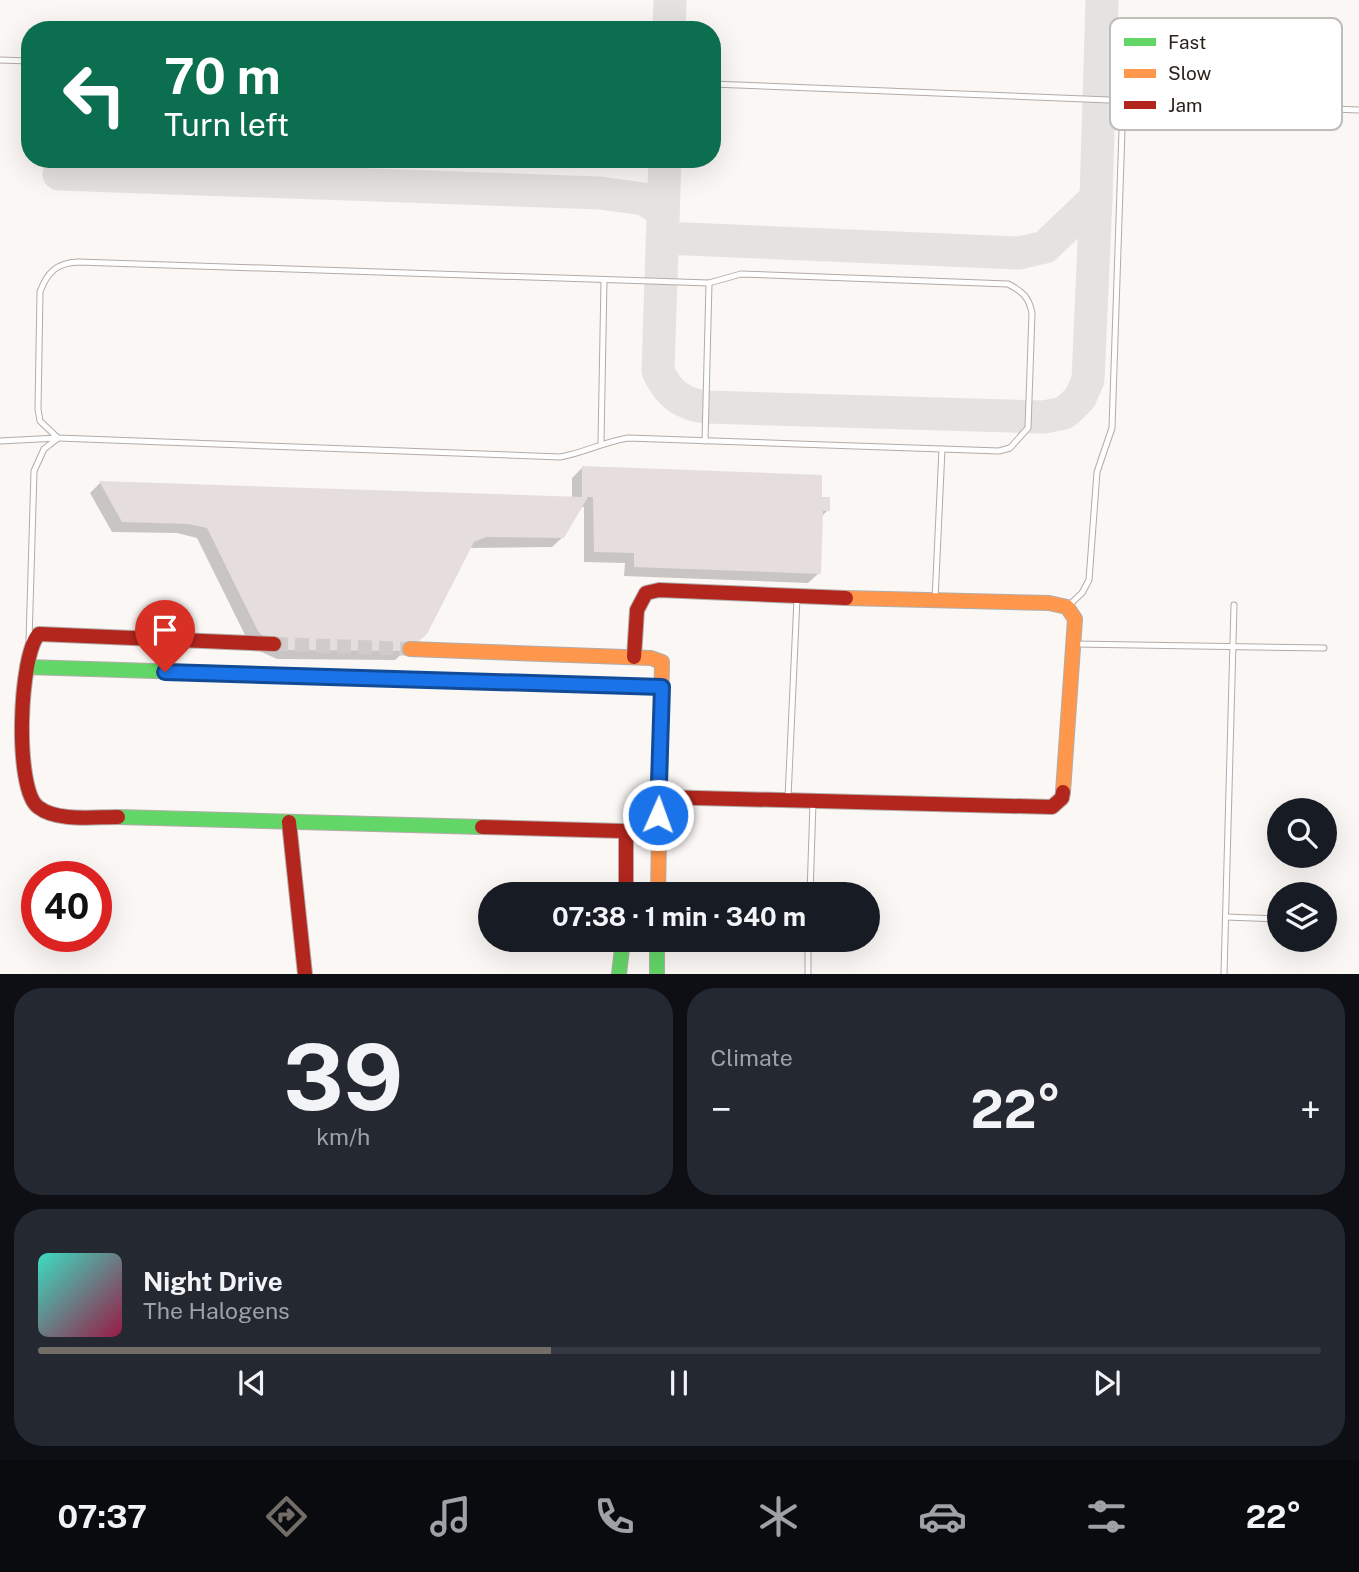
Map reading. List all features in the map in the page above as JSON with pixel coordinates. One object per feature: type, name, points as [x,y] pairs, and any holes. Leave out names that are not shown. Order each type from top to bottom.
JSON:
[{"type":"street","points":[[634,657],[638,604],[651,591],[1049,603],[1067,607],[1074,620],[1066,780],[1062,798],[1055,806],[1036,808],[659,797]]},
{"type":"street","points":[[274,644],[48,632],[35,637],[27,667],[25,786],[33,802],[44,812],[76,816],[657,832]]},
{"type":"street","points":[[410,649],[655,658],[662,662],[658,882]]},
{"type":"street","points":[[27,667],[662,687]]},
{"type":"street","points":[[289,822],[305,974]]},
{"type":"street","points":[[626,832],[626,882]]},
{"type":"street","points":[[619,974],[621,952]]},
{"type":"street","points":[[657,952],[657,974]]},
{"type":"lane","points":[[0,60],[21,61]]},
{"type":"lane","points":[[721,84],[1110,99]]},
{"type":"lane","points":[[1067,607],[1082,593],[1089,580],[1097,472],[1112,428],[1122,130]]},
{"type":"lane","points":[[0,441],[58,438],[561,457],[579,454],[601,442],[628,439],[999,451],[1010,448],[1028,428],[1032,313],[1030,302],[1023,292],[997,282],[741,274],[709,283],[66,263],[45,277],[40,292],[38,409],[40,421],[58,438]]},
{"type":"lane","points":[[601,442],[604,280]]},
{"type":"lane","points":[[705,441],[709,283]]},
{"type":"lane","points":[[29,652],[34,471],[44,449],[58,438]]},
{"type":"lane","points":[[935,601],[942,449]]},
{"type":"lane","points":[[788,801],[797,597]]},
{"type":"lane","points":[[1224,974],[1234,606]]},
{"type":"lane","points":[[1074,644],[1324,648]]},
{"type":"lane","points":[[810,882],[813,802]]},
{"type":"lane","points":[[1226,917],[1267,919]]},
{"type":"lane","points":[[808,952],[808,974]]},
{"type":"building","points":[[582,466],[822,475],[822,497],[830,497],[830,511],[823,511],[821,574],[634,567],[634,553],[594,552],[593,497],[588,497],[564,538],[486,537],[474,542],[427,634],[407,651],[288,650],[258,631],[207,528],[188,524],[122,522],[99,481],[582,497]]},
{"type":"taxiway","points":[[669,21],[670,0]]},
{"type":"taxiway","points":[[662,238],[1019,253],[1045,247],[1096,198],[1102,0]]},
{"type":"taxiway","points":[[665,168],[658,371],[676,396],[706,407],[1044,417],[1064,413],[1080,398],[1088,380],[1096,198]]},
{"type":"taxiway","points":[[59,174],[600,193],[644,199],[663,212]]},
{"type":"tunnel","points":[[274,644],[410,649]]},
{"type":"traffic: fast","points":[[27,667],[662,687]]},
{"type":"traffic: fast","points":[[118,817],[482,827]]},
{"type":"traffic: fast","points":[[619,974],[622,952]]},
{"type":"traffic: fast","points":[[657,952],[657,974]]},
{"type":"traffic: slow","points":[[846,598],[1049,603],[1067,607],[1075,619],[1063,792]]},
{"type":"traffic: slow","points":[[410,649],[651,658],[662,662],[658,882]]},
{"type":"traffic: jam","points":[[634,657],[637,610],[646,593],[659,590],[846,598]]},
{"type":"traffic: jam","points":[[118,817],[76,818],[55,815],[38,807],[30,795],[22,750],[22,721],[27,667],[32,646],[39,634],[274,644]]},
{"type":"traffic: jam","points":[[659,797],[1052,807],[1062,798],[1063,792]]},
{"type":"traffic: jam","points":[[289,822],[305,974]]},
{"type":"traffic: jam","points":[[482,827],[657,832]]},
{"type":"traffic: jam","points":[[626,832],[626,882]]},
{"type":"route","points":[[165,672],[662,687],[658,815]]}]
